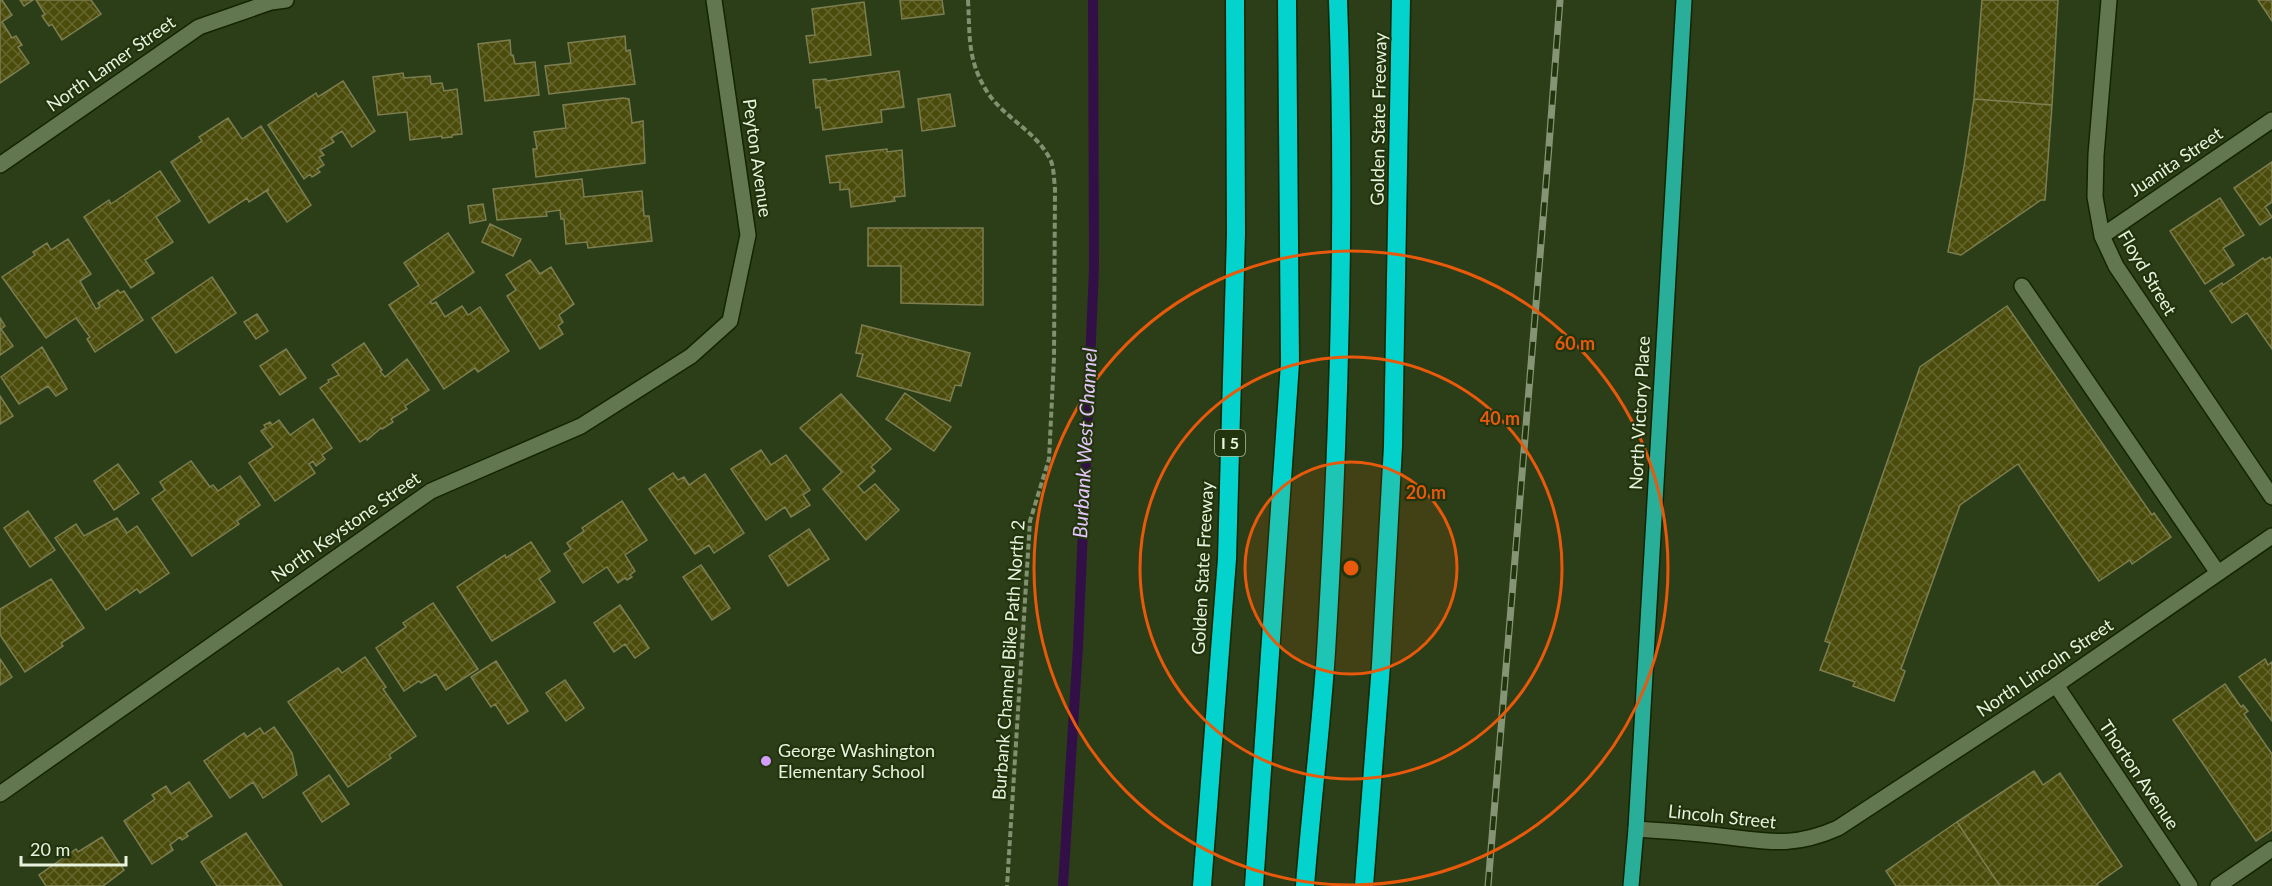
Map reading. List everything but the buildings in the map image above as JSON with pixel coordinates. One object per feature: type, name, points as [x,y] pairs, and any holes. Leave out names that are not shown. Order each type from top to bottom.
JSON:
[{"type":"highway","name":"Golden State Freeway","points":[[1202,886],[1227,559],[1236,233],[1235,0]]},
{"type":"highway","points":[[1254,886],[1290,363],[1287,0]]},
{"type":"highway","points":[[1305,886],[1326,653],[1336,436],[1341,213],[1338,0]]},
{"type":"highway","name":"Golden State Freeway","points":[[1364,886],[1381,665],[1393,446],[1401,0]]},
{"type":"main road","name":"North Victory Place","points":[[1631,886],[1684,0]]},
{"type":"street","name":"North Lamer Street","points":[[0,165],[199,27],[271,2],[286,0]]},
{"type":"street","name":"Peyton Avenue","points":[[714,0],[748,235],[730,321]]},
{"type":"street","name":"Floyd Street","points":[[2109,0],[2096,155],[2095,197],[2102,236],[2116,266],[2272,497]]},
{"type":"street","name":"Juanita Street","points":[[2102,236],[2272,120]]},
{"type":"street","points":[[2022,286],[2218,573]]},
{"type":"street","name":"North Keystone Street","points":[[0,794],[431,491],[581,426],[691,356],[730,321]]},
{"type":"street","name":"North Lincoln Street","points":[[1838,828],[2056,685],[2272,536]]},
{"type":"street","name":"Thorton Avenue","points":[[2056,685],[2190,886]]},
{"type":"street","name":"Lincoln Street","points":[[1636,829],[1708,834],[1782,843],[1815,838],[1838,828]]},
{"type":"street","points":[[2218,886],[2272,849]]},
{"type":"path","name":"Burbank Channel Bike Path North 2","points":[[968,0],[971,59],[986,91],[1005,112],[1040,143],[1052,164],[1055,189],[1054,358],[1049,459],[1030,520],[1007,886]]},
{"type":"waterway","name":"Burbank West Channel","points":[[1063,886],[1078,647],[1094,268],[1093,0]]},
{"type":"railway","points":[[1488,886],[1560,0]]},
{"type":"place","name":"George Washington Elementary School","points":[[766,761]]}]
